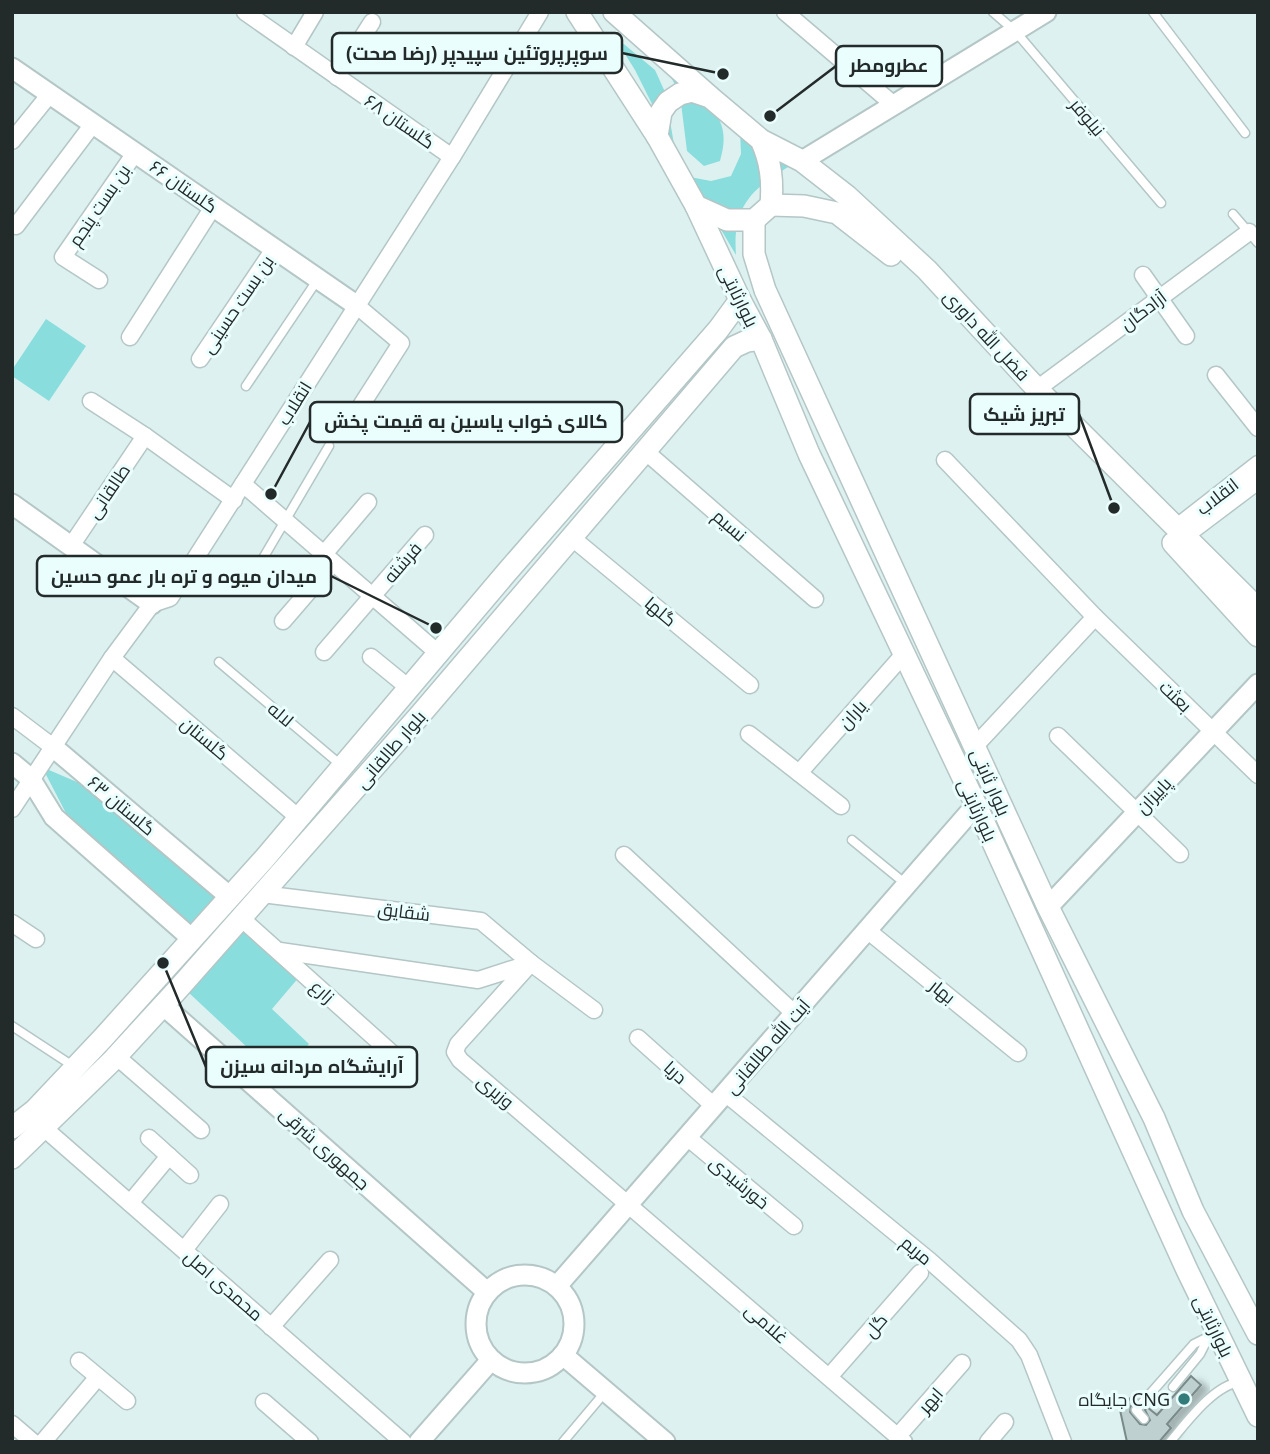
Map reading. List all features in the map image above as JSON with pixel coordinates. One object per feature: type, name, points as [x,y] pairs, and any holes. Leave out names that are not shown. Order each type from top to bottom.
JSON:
[{"type":"main road","points":[[577,12],[657,136],[695,206],[727,220],[754,220],[771,205],[773,183],[770,160],[761,140],[614,12]]},
{"type":"main road","points":[[657,136],[661,112],[668,102],[680,94],[692,91],[710,97]]},
{"type":"main road","name":"فضل الله داوری","points":[[761,140],[802,161],[847,196],[927,270],[1037,389],[1258,609]]},
{"type":"main road","name":"فضل الله داوری","points":[[771,205],[804,206],[837,213],[875,240],[919,280],[1258,635]]},
{"type":"main road","name":"بلوارثابتی","points":[[695,206],[761,340],[809,454],[976,805],[1148,1183],[1209,1327],[1258,1416]]},
{"type":"main road","name":"بلوار ثابتی","points":[[754,220],[754,254],[765,290],[1048,907],[1154,1118],[1193,1211],[1258,1334]]},
{"type":"main road","name":"بلوار طالقانی","points":[[12,1128],[35,1110],[75,1068],[299,818],[718,330],[740,300]]},
{"type":"main road","points":[[718,330],[731,333],[734,347],[747,341],[761,340]]},
{"type":"main road","name":"بلوار طالقانی","points":[[12,1158],[117,1056],[241,918],[420,715],[734,347]]},
{"type":"main road","points":[[900,645],[920,625]]},
{"type":"main road","points":[[900,645],[928,646]]},
{"type":"main road","points":[[1110,1103],[1135,1141],[1142,1146],[1149,1147],[1156,1141],[1154,1118]]},
{"type":"main road","points":[[1148,1183],[1153,1164],[1161,1163],[1169,1167],[1193,1211]]},
{"type":"street","name":"گلستان ۶۸","points":[[245,12],[452,157]]},
{"type":"street","points":[[294,47],[315,12]]},
{"type":"street","name":"انقلاب","points":[[12,809],[30,778],[152,604],[170,598],[452,157],[540,12]]},
{"type":"street","points":[[785,12],[894,105]]},
{"type":"street","points":[[802,161],[1046,12]]},
{"type":"street","points":[[337,77],[372,22]]},
{"type":"street","name":"گلستان ۶۶","points":[[12,68],[356,305]]},
{"type":"street","points":[[12,141],[50,94]]},
{"type":"street","points":[[16,226],[93,124]]},
{"type":"street","name":"بن بست پنجم","points":[[100,280],[64,257],[135,153]]},
{"type":"street","points":[[130,337],[213,207]]},
{"type":"street","name":"آزادگان","points":[[1037,389],[1159,298],[1253,237]]},
{"type":"street","name":"بن بست حسینی","points":[[200,359],[274,248]]},
{"type":"street","points":[[1143,275],[1186,336]]},
{"type":"street","points":[[355,415],[401,343],[356,305]]},
{"type":"street","points":[[1216,374],[1258,428]]},
{"type":"street","points":[[91,401],[234,500]]},
{"type":"street","name":"طالقانی","points":[[71,546],[145,436]]},
{"type":"street","name":"نسیم","points":[[645,451],[815,599]]},
{"type":"street","name":"بعثت","points":[[946,460],[1095,617],[1258,775]]},
{"type":"street","name":"انقلاب","points":[[1181,532],[1258,464]]},
{"type":"street","name":"انقلاب","points":[[1181,532],[1258,481]]},
{"type":"street","points":[[243,484],[438,653]]},
{"type":"street","points":[[283,621],[368,502]]},
{"type":"street","points":[[12,503],[152,604]]},
{"type":"street","name":"فرشته","points":[[324,652],[425,535]]},
{"type":"street","name":"گلها","points":[[571,537],[750,685]]},
{"type":"street","points":[[975,746],[1095,617]]},
{"type":"street","name":"یاران","points":[[799,773],[900,645]]},
{"type":"street","points":[[371,657],[408,688]]},
{"type":"street","name":"گلستان","points":[[112,658],[299,818]]},
{"type":"street","name":"پاییزان","points":[[1048,907],[1258,684]]},
{"type":"street","name":"گلستان ۶۳","points":[[12,716],[229,897]]},
{"type":"street","points":[[750,734],[841,806]]},
{"type":"street","points":[[1058,736],[1180,854]]},
{"type":"street","points":[[12,763],[30,778],[54,817],[191,938]]},
{"type":"street","name":"آیت الله طالقانی","points":[[557,1286],[976,805]]},
{"type":"street","points":[[624,855],[795,1014]]},
{"type":"street","name":"شقایق","points":[[262,894],[481,921],[594,1010]]},
{"type":"street","name":"زارع","points":[[241,918],[405,1065]]},
{"type":"street","points":[[12,923],[36,939]]},
{"type":"street","name":"بهار","points":[[867,930],[1018,1053]]},
{"type":"street","points":[[280,951],[478,980],[531,963]]},
{"type":"street","name":"وزیری","points":[[531,963],[458,1044],[456,1052],[460,1060],[629,1203]]},
{"type":"street","name":"جمهوری شرقی","points":[[163,1005],[487,1292]]},
{"type":"street","name":"دریا","points":[[638,1038],[720,1100]]},
{"type":"street","points":[[117,1056],[201,1130]]},
{"type":"street","name":"مریم","points":[[720,1100],[930,1261],[1019,1340],[1029,1354],[1063,1442]]},
{"type":"street","name":"محمدی اصل","points":[[44,1128],[403,1442]]},
{"type":"street","name":"خورشیدی","points":[[687,1137],[794,1226]]},
{"type":"street","points":[[149,1138],[190,1175]]},
{"type":"street","points":[[130,1203],[169,1156]]},
{"type":"street","name":"غلامی","points":[[629,1203],[901,1439]]},
{"type":"street","points":[[184,1250],[220,1205]]},
{"type":"street","points":[[271,1327],[330,1260]]},
{"type":"street","name":"گل","points":[[830,1377],[920,1273]]},
{"type":"street","points":[[513,1276],[544,1278],[557,1286],[567,1298],[573,1312],[571,1342],[563,1355],[551,1366],[536,1372],[520,1373],[491,1360],[479,1341],[476,1319],[487,1292],[499,1282],[513,1276]]},
{"type":"street","points":[[563,1355],[660,1440]]},
{"type":"street","points":[[419,1442],[491,1360]]},
{"type":"street","points":[[79,1361],[127,1401]]},
{"type":"street","name":"ابهر","points":[[901,1439],[962,1363]]},
{"type":"street","points":[[43,1442],[98,1377]]},
{"type":"street","points":[[264,1402],[310,1442]]},
{"type":"street","points":[[988,1442],[1005,1422]]},
{"type":"street","points":[[12,1424],[33,1442]]},
{"type":"lane","name":"نیلوفر","points":[[993,12],[1016,32],[1161,203]]},
{"type":"lane","points":[[1153,12],[1245,133]]},
{"type":"lane","points":[[1233,214],[1253,237]]},
{"type":"lane","points":[[246,386],[318,279]]},
{"type":"lane","points":[[255,572],[329,446]]},
{"type":"lane","name":"لاله","points":[[219,662],[342,766]]},
{"type":"lane","points":[[852,840],[907,885]]},
{"type":"lane","points":[[12,1026],[75,1068]]},
{"type":"lane","points":[[1173,1387],[1200,1354],[1209,1327]]},
{"type":"lane","points":[[1144,1419],[1136,1410],[1209,1327]]},
{"type":"lane","points":[[1170,1442],[1193,1410],[1227,1384],[1241,1382]]},
{"type":"lane","points":[[563,1442],[606,1391]]},
{"type":"shaded area","points":[[613,35],[655,70],[665,92],[675,150],[635,70]]},
{"type":"shaded area","points":[[671,77],[705,102],[720,120],[724,145],[720,161],[704,166],[687,151],[680,95]]},
{"type":"shaded area","points":[[740,130],[795,163],[768,180],[749,199],[738,222],[736,255],[690,177],[711,181],[731,176],[741,154]]},
{"type":"shaded area","points":[[46,319],[86,346],[49,401],[12,376],[12,370]]},
{"type":"shaded area","points":[[42,767],[91,788],[218,898],[190,928],[68,817]]},
{"type":"shaded area","points":[[245,927],[300,976],[272,1009],[309,1044],[280,1078],[188,992]]},
{"type":"building","points":[[1191,1376],[1201,1385],[1167,1424],[1171,1428],[1159,1442],[1127,1442],[1120,1410],[1133,1395],[1137,1399],[1130,1412],[1140,1424],[1146,1425],[1150,1420],[1145,1410],[1147,1407],[1157,1415]]},
{"type":"place","name":"سوپرپروتئین سپیدپر (رضا صحت)","points":[[723,74]]},
{"type":"place","name":"عطرومطر","points":[[770,116]]},
{"type":"place","name":"کالای خواب یاسین به قیمت پخش","points":[[271,494]]},
{"type":"place","name":"تبریز شیک","points":[[1114,508]]},
{"type":"place","name":"میدان میوه و تره بار عمو حسین","points":[[436,628]]},
{"type":"place","name":"آرایشگاه مردانه سیزن","points":[[163,963]]},
{"type":"place","name":"جایگاه CNG","points":[[1184,1399]]}]
